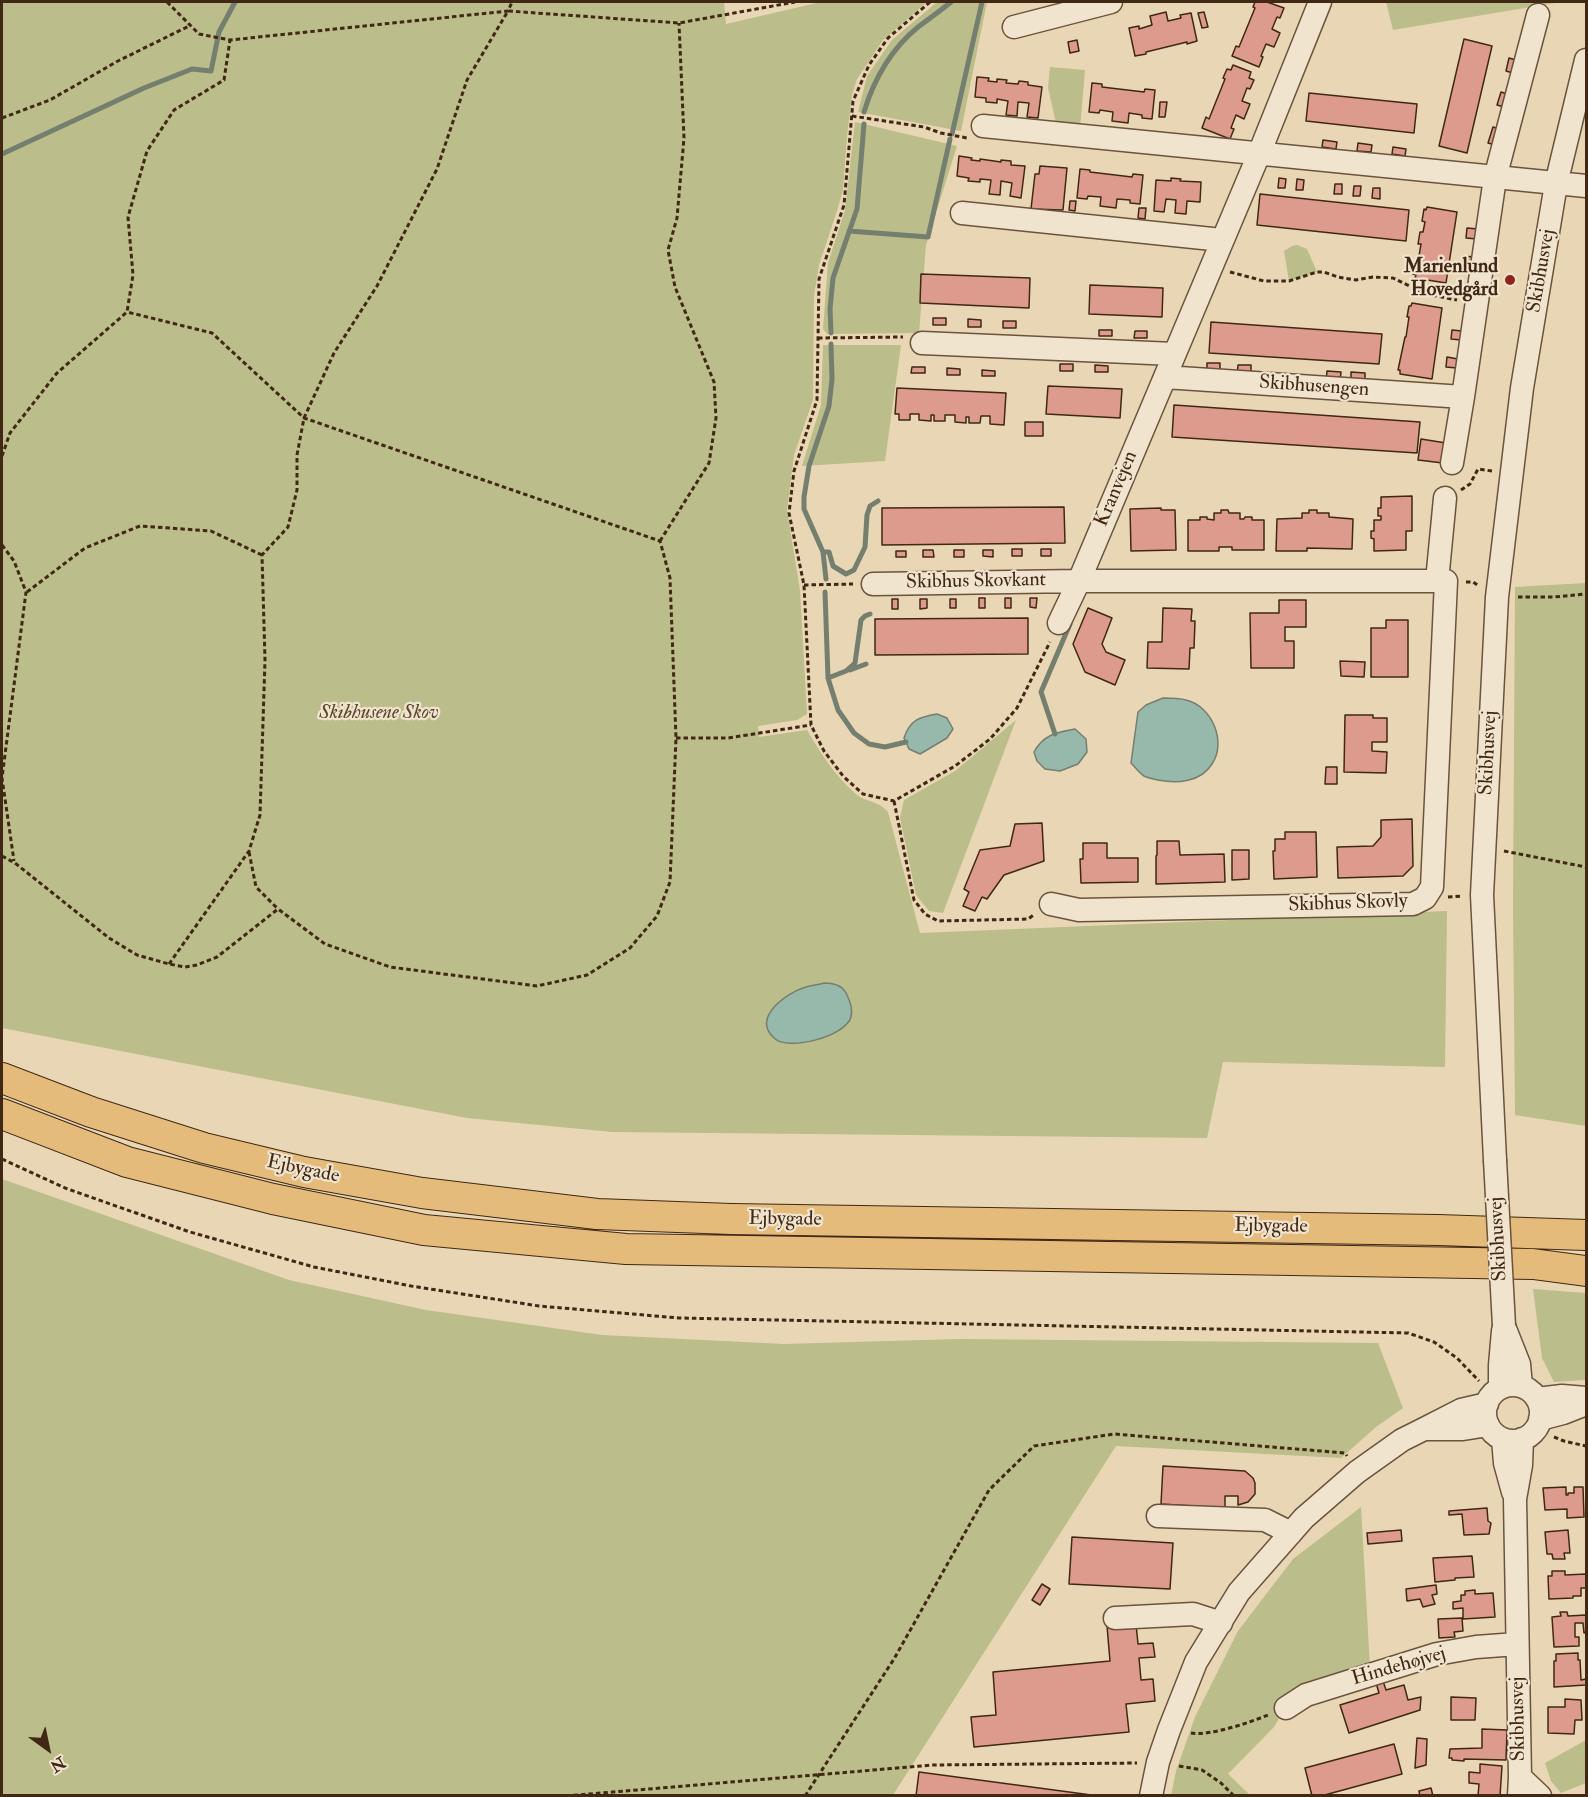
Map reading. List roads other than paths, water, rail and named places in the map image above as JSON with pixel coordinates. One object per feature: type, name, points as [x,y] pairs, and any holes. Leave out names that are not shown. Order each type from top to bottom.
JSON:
[{"type":"main road","name":"Ejbygade","points":[[2,1078],[91,1112],[181,1141],[293,1169],[422,1193],[597,1215],[755,1220],[1438,1230],[1587,1235]]},
{"type":"main road","name":"Ejbygade","points":[[2,1114],[127,1162],[273,1199],[436,1231],[626,1250],[1533,1264],[1587,1270]]},
{"type":"street","points":[[1014,27],[1111,2]]},
{"type":"street","name":"Kranvejen","points":[[1059,623],[1079,581],[1259,154],[1320,2]]},
{"type":"street","points":[[1452,463],[1495,178],[1538,15]]},
{"type":"street","name":"Skibhusvej","points":[[1519,1786],[1515,1499],[1505,1463],[1519,1364],[1504,1326],[1482,895],[1497,597],[1522,388],[1556,184],[1587,60]]},
{"type":"street","points":[[983,126],[1587,186]]},
{"type":"street","points":[[962,213],[1222,240]]},
{"type":"street","points":[[922,343],[1174,354]]},
{"type":"street","name":"Skibhusengen","points":[[1165,377],[1463,397]]},
{"type":"street","name":"Skibhus Skovly","points":[[1051,904],[1091,910],[1413,904],[1425,898],[1432,887],[1445,498]]},
{"type":"street","points":[[1079,581],[1441,581]]},
{"type":"street","name":"Skibhus Skovkant","points":[[873,584],[1079,581]]},
{"type":"street","points":[[1513,1412],[1562,1396],[1587,1398]]},
{"type":"street","points":[[1151,1796],[1158,1762],[1196,1662],[1239,1592],[1304,1518],[1357,1472],[1402,1440],[1461,1410],[1563,1413],[1587,1404]]},
{"type":"street","points":[[1158,1516],[1265,1520],[1291,1533]]},
{"type":"street","points":[[1115,1618],[1193,1614],[1221,1623]]},
{"type":"street","name":"Hindehøjvej","points":[[1287,1708],[1306,1695],[1437,1654],[1476,1647],[1517,1644]]},
{"type":"street","points":[[1519,1786],[1540,1796]]},
{"type":"waterway","points":[[2,154],[144,88],[192,69],[211,71],[219,32],[235,2]]},
{"type":"waterway","points":[[864,112],[878,77],[891,55],[918,27],[951,2]]},
{"type":"waterway","points":[[952,134],[982,2]]},
{"type":"waterway","points":[[831,333],[830,309],[833,278],[857,209],[864,124]]},
{"type":"waterway","points":[[849,231],[928,237],[950,139]]},
{"type":"waterway","points":[[826,579],[823,552],[804,509],[804,497],[809,466],[829,406],[832,379],[831,344]]},
{"type":"waterway","points":[[823,552],[829,552],[833,566],[846,574],[854,570],[865,547],[867,515],[870,506],[878,501]]},
{"type":"waterway","points":[[825,592],[828,678],[838,710],[854,733],[869,744],[885,747],[906,742]]},
{"type":"waterway","points":[[828,678],[846,671],[855,663],[861,620],[870,614]]},
{"type":"waterway","points":[[1055,734],[1041,692],[1070,624]]},
{"type":"waterway","points":[[850,670],[866,664]]},
{"type":"place","name":"Marienlund Hovedgård","points":[[1510,280]]},
{"type":"park label","name":"Skibhusene Skov","points":[[379,714]]}]
